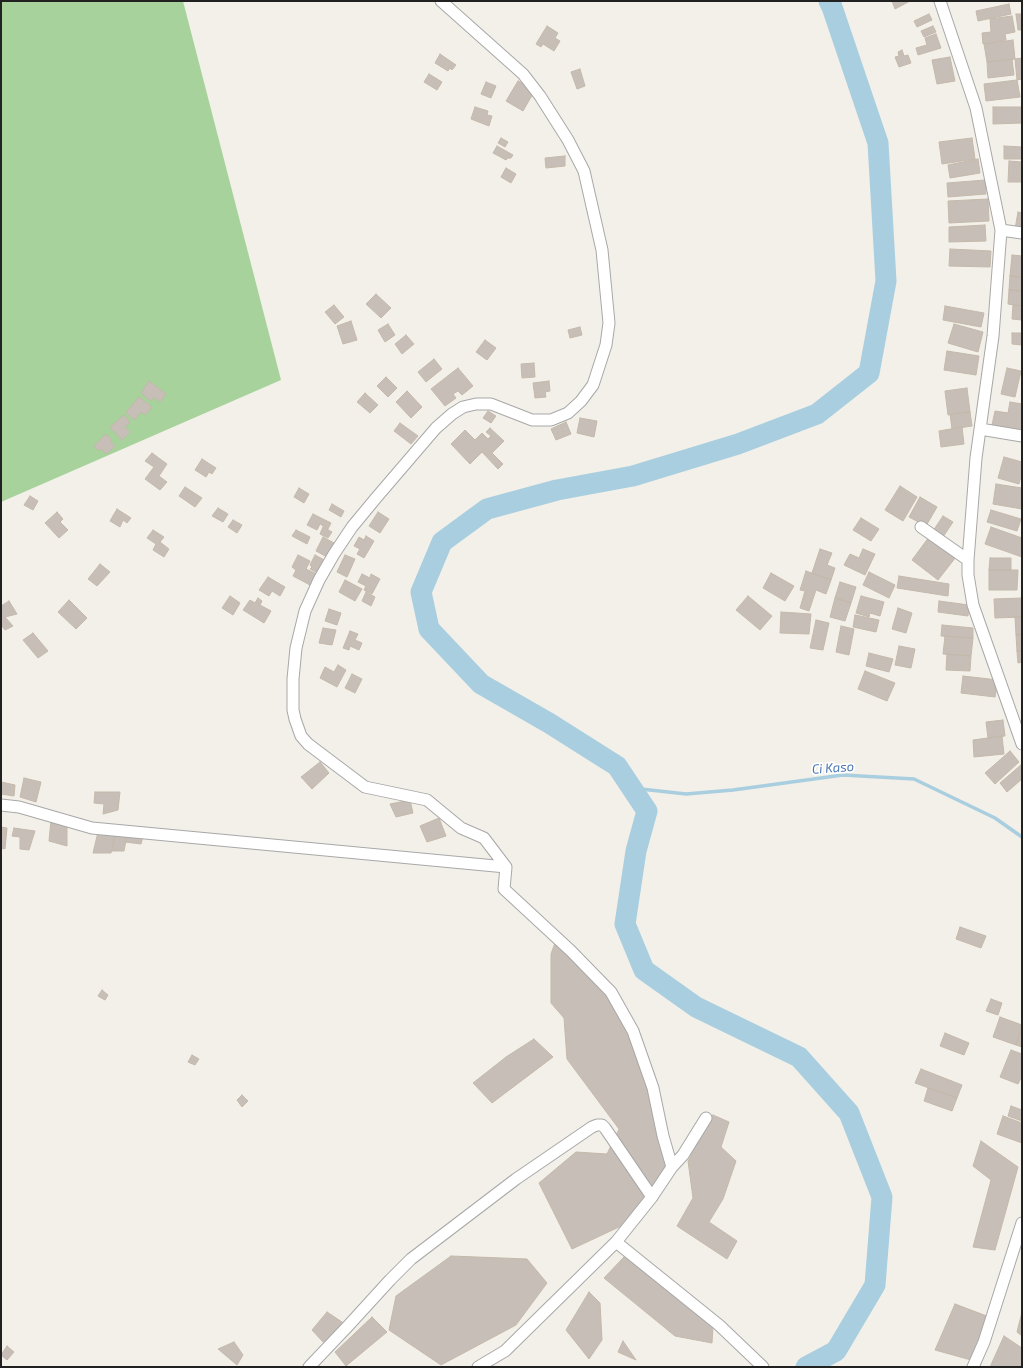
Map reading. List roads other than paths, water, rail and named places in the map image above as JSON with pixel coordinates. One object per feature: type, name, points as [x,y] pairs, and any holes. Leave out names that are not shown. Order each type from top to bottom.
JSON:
[{"type":"street","points":[[441,1],[523,74],[540,96],[560,127],[584,171],[602,250],[609,323],[606,345],[593,385],[581,401],[568,413],[551,420],[532,420],[491,404],[476,404],[463,407],[452,414],[436,428],[352,527],[319,580],[305,611],[296,648],[293,679],[293,710],[297,728],[301,736],[308,744],[366,787],[427,800],[461,828],[484,838],[506,866],[504,889],[571,951],[611,992],[633,1031],[653,1088],[663,1136],[672,1167]]},
{"type":"street","points":[[940,1],[976,108],[1000,230],[993,336],[976,458],[968,575],[973,605],[1022,744]]},
{"type":"street","points":[[1000,230],[1022,234]]},
{"type":"street","points":[[980,429],[1022,436]]},
{"type":"street","points":[[921,528],[968,560]]},
{"type":"street","points":[[1,804],[92,828],[506,866]]},
{"type":"street","points":[[478,1367],[505,1351],[616,1242],[652,1197],[672,1167],[683,1155],[706,1118]]},
{"type":"street","points":[[309,1367],[390,1280],[411,1260],[516,1179],[597,1124],[602,1125],[605,1128],[652,1197]]},
{"type":"street","points":[[973,1367],[986,1336],[1022,1223]]},
{"type":"street","points":[[616,1242],[718,1325],[763,1367]]},
{"type":"waterway","points":[[806,1367],[836,1351],[875,1285],[882,1197],[849,1113],[799,1057],[696,1007],[644,970],[625,924],[636,851],[647,811],[617,766],[549,723],[481,684],[429,629],[421,592],[442,542],[487,509],[557,490],[633,476],[738,444],[817,414],[869,373],[886,281],[878,143],[829,1]]},
{"type":"waterway","name":"Ci Kaso","points":[[632,788],[686,794],[733,790],[843,775],[914,779],[995,818],[1022,837]]}]
